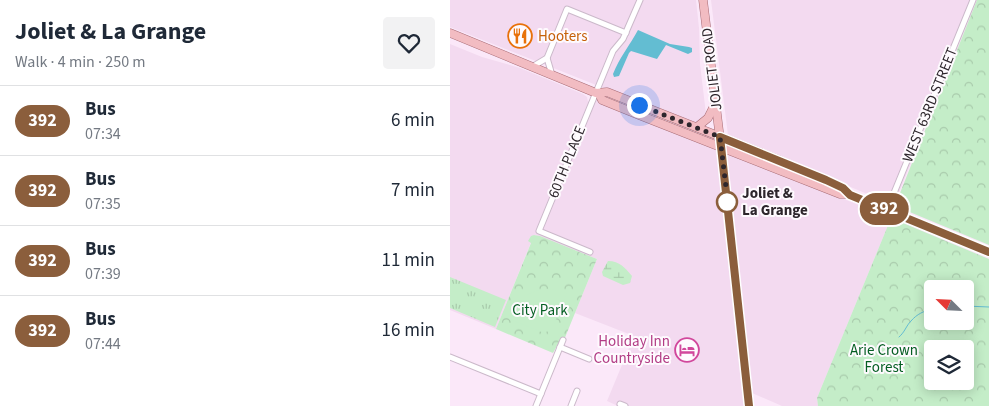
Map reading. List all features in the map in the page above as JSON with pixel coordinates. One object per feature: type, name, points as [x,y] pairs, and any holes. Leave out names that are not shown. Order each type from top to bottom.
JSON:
[{"type":"main road","name":"JOLIET ROAD","points":[[703,0],[750,406]]},
{"type":"main road","points":[[450,33],[597,93],[607,92],[698,128],[834,184],[843,188],[847,194]]},
{"type":"main road","points":[[597,93],[602,100],[840,194],[847,194],[989,252]]},
{"type":"main road","points":[[698,128],[708,118],[715,104]]},
{"type":"street","name":"60TH PLACE","points":[[590,252],[539,231],[613,51],[619,46],[626,33],[640,0]]},
{"type":"street","name":"WEST 63RD STREET","points":[[886,210],[973,0]]},
{"type":"street","points":[[532,67],[547,58],[567,9],[626,33]]},
{"type":"street","points":[[547,58],[552,75]]},
{"type":"street","points":[[536,406],[563,340]]},
{"type":"street","points":[[560,347],[589,359]]},
{"type":"street","points":[[450,357],[541,394]]},
{"type":"street","points":[[577,392],[571,405],[579,406]]},
{"type":"shaded area","points":[[450,0],[696,0],[700,64],[706,114],[699,124],[692,123],[450,27]]},
{"type":"shaded area","points":[[711,0],[977,0],[896,200],[879,199],[728,135]]},
{"type":"shaded area","points":[[450,44],[482,57],[520,68],[583,94],[587,97],[588,102],[596,94],[720,144],[749,406],[618,406],[607,401],[634,336],[575,313],[597,259],[539,236],[534,235],[496,329],[450,310]]},
{"type":"shaded area","points":[[725,151],[891,218],[817,398],[818,406],[782,406],[752,393]]},
{"type":"green space","points":[[977,0],[989,0],[989,245],[900,208],[896,203]]},
{"type":"green space","name":"Arie Crown Forest","points":[[891,218],[989,259],[989,406],[818,406],[817,398]]},
{"type":"green space","name":"City Park","points":[[534,235],[597,259],[564,340],[561,339],[553,353],[496,329],[531,243],[528,241]]},
{"type":"green space","points":[[608,261],[616,262],[632,276],[630,283],[623,285],[603,276],[602,272]]},
{"type":"green space","points":[[450,277],[506,300],[495,327],[450,308]]},
{"type":"green space","points":[[550,289],[567,293],[552,329],[544,333],[509,319],[520,301],[530,293]]},
{"type":"water","points":[[638,30],[670,44],[692,48],[692,52],[688,54],[666,45],[657,59],[631,51],[619,76],[614,77],[613,74],[618,62]]},
{"type":"waterway","points":[[974,306],[989,307]]},
{"type":"waterway","points":[[899,337],[909,323],[924,312]]},
{"type":"bus line","name":"392","points":[[749,406],[720,137],[843,188],[847,194],[989,252]]},
{"type":"place","name":"Hooters","points":[[520,36]]},
{"type":"place","name":"Joliet & La Grange","points":[[727,202]]},
{"type":"place","name":"Holiday Inn Countryside","points":[[687,350]]},
{"type":"route","points":[[639,105],[720,137],[728,204],[727,202]]}]
